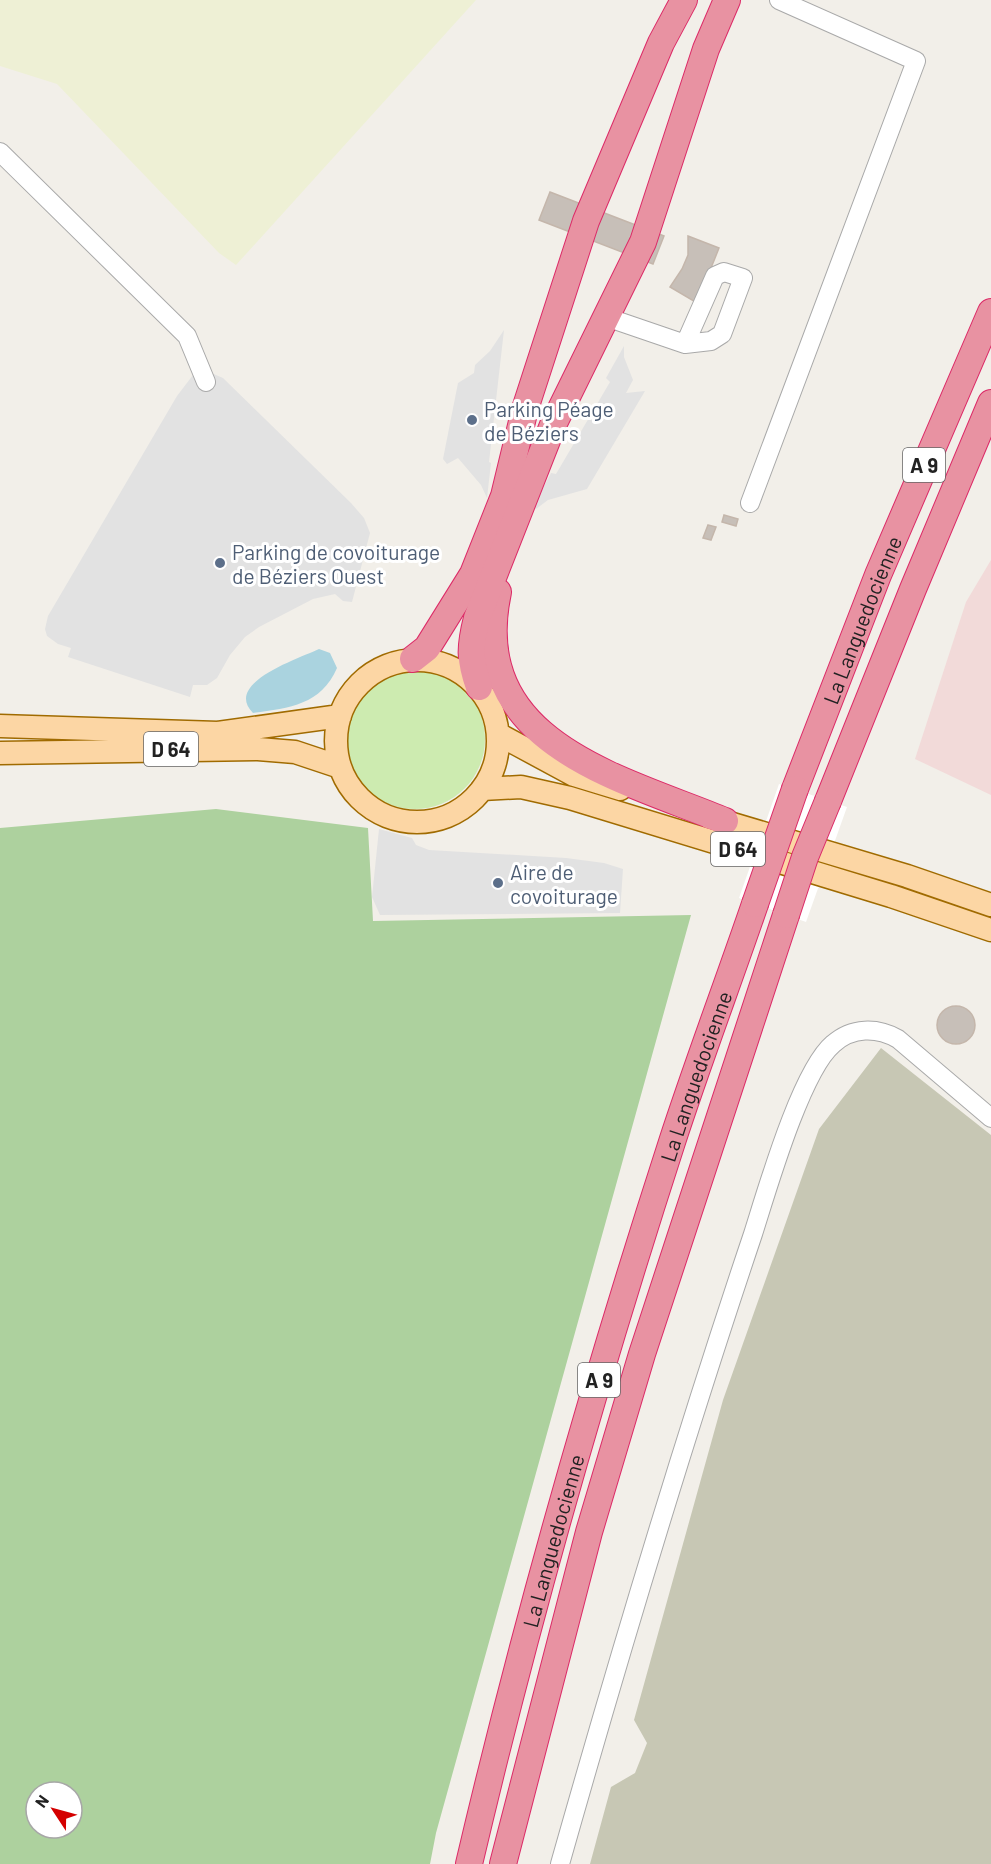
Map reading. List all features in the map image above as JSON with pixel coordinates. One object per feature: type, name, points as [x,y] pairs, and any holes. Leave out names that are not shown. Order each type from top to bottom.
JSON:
[{"type":"highway","points":[[412,660],[427,648],[473,574],[504,496],[525,409],[586,221],[661,43],[684,0]]},
{"type":"highway","points":[[479,687],[470,664],[472,639],[493,574],[512,533],[554,425],[643,242],[706,49],[727,0]]},
{"type":"highway","name":"La Languedocienne","points":[[469,1864],[507,1703],[609,1342],[673,1140],[795,789],[878,575],[991,312]]},
{"type":"highway","name":"La Languedocienne","points":[[503,1864],[589,1532],[642,1354],[805,857],[912,589],[991,403]]},
{"type":"highway","points":[[512,533],[493,617],[495,649],[502,679],[524,717],[548,740],[577,760],[725,821]]},
{"type":"main road","points":[[412,660],[437,662],[460,671],[479,687],[492,709],[498,735],[497,754],[492,772],[482,789],[467,805],[447,816],[425,821],[403,821],[382,814],[364,802],[350,786],[340,766],[336,741],[340,716],[349,696],[364,680],[381,668],[412,660]]},
{"type":"main road","name":"D 64","points":[[0,726],[219,733],[340,716]]},
{"type":"main road","name":"D 64","points":[[498,735],[573,775],[907,876],[991,905]]},
{"type":"main road","name":"D 64","points":[[0,753],[258,749],[295,752],[340,766]]},
{"type":"main road","name":"D 64","points":[[482,789],[521,787],[570,798],[891,896],[991,930]]},
{"type":"street","points":[[750,503],[916,61],[779,0]]},
{"type":"street","points":[[0,152],[187,336],[206,382]]},
{"type":"street","points":[[606,317],[686,344]]},
{"type":"street","points":[[560,1864],[638,1594],[723,1322],[783,1144],[806,1086],[822,1056],[833,1043],[854,1032],[875,1030],[888,1033],[991,1118]]},
{"type":"shaded area","points":[[0,0],[476,0],[236,265],[219,253],[57,84],[0,66]]},
{"type":"shaded area","name":"Parking Péage de Béziers","points":[[504,330],[487,498],[481,485],[458,458],[447,464],[443,459],[458,383],[474,373],[475,365],[490,351]]},
{"type":"shaded area","points":[[624,346],[624,357],[633,380],[626,393],[645,391],[587,489],[548,500],[536,509],[533,507],[551,473],[556,474],[610,382],[606,378]]},
{"type":"shaded area","name":"Parking de covoiturage de Béziers Ouest","points":[[209,372],[223,378],[351,503],[364,518],[370,533],[352,602],[343,601],[335,594],[313,599],[259,627],[245,637],[230,655],[217,678],[207,685],[193,685],[190,697],[68,657],[71,648],[58,644],[47,636],[45,629],[48,616],[177,396],[193,375]]},
{"type":"shaded area","points":[[991,560],[991,795],[915,759],[966,602]]},
{"type":"shaded area","name":"Aire de covoiturage","points":[[379,829],[412,838],[416,845],[429,850],[566,858],[604,863],[623,869],[620,913],[380,915],[372,897]]},
{"type":"shaded area","points":[[881,1048],[991,1135],[991,1864],[590,1864],[611,1787],[635,1773],[647,1743],[634,1720],[723,1400],[819,1129]]},
{"type":"green space","points":[[415,669],[442,675],[454,681],[464,690],[473,700],[479,712],[485,739],[479,766],[473,778],[464,788],[454,797],[442,803],[415,809],[388,803],[376,797],[366,788],[357,778],[351,766],[345,739],[351,712],[357,700],[366,690],[376,681],[388,675]]},
{"type":"green space","points":[[216,809],[368,828],[373,921],[691,915],[436,1833],[430,1864],[0,1864],[0,828]]},
{"type":"water","points":[[319,649],[330,653],[337,668],[322,690],[313,697],[291,706],[253,713],[246,702],[248,692],[255,682],[267,673]]},
{"type":"pier","points":[[779,784],[847,807],[806,922],[739,898]]},
{"type":"building","points":[[550,192],[664,236],[653,264],[539,220]]},
{"type":"building","points":[[688,236],[719,248],[697,303],[670,287],[688,255]]},
{"type":"building","points":[[724,515],[738,519],[736,526],[722,522]]},
{"type":"building","points":[[708,525],[716,527],[711,540],[703,538]]},
{"type":"building","points":[[956,1006],[970,1011],[975,1025],[970,1039],[956,1044],[942,1039],[937,1025],[942,1011]]},
{"type":"place","name":"Parking Péage de Béziers","points":[[472,420]]},
{"type":"place","name":"Parking de covoiturage de Béziers Ouest","points":[[220,563]]},
{"type":"place","name":"Aire de covoiturage","points":[[498,883]]}]
